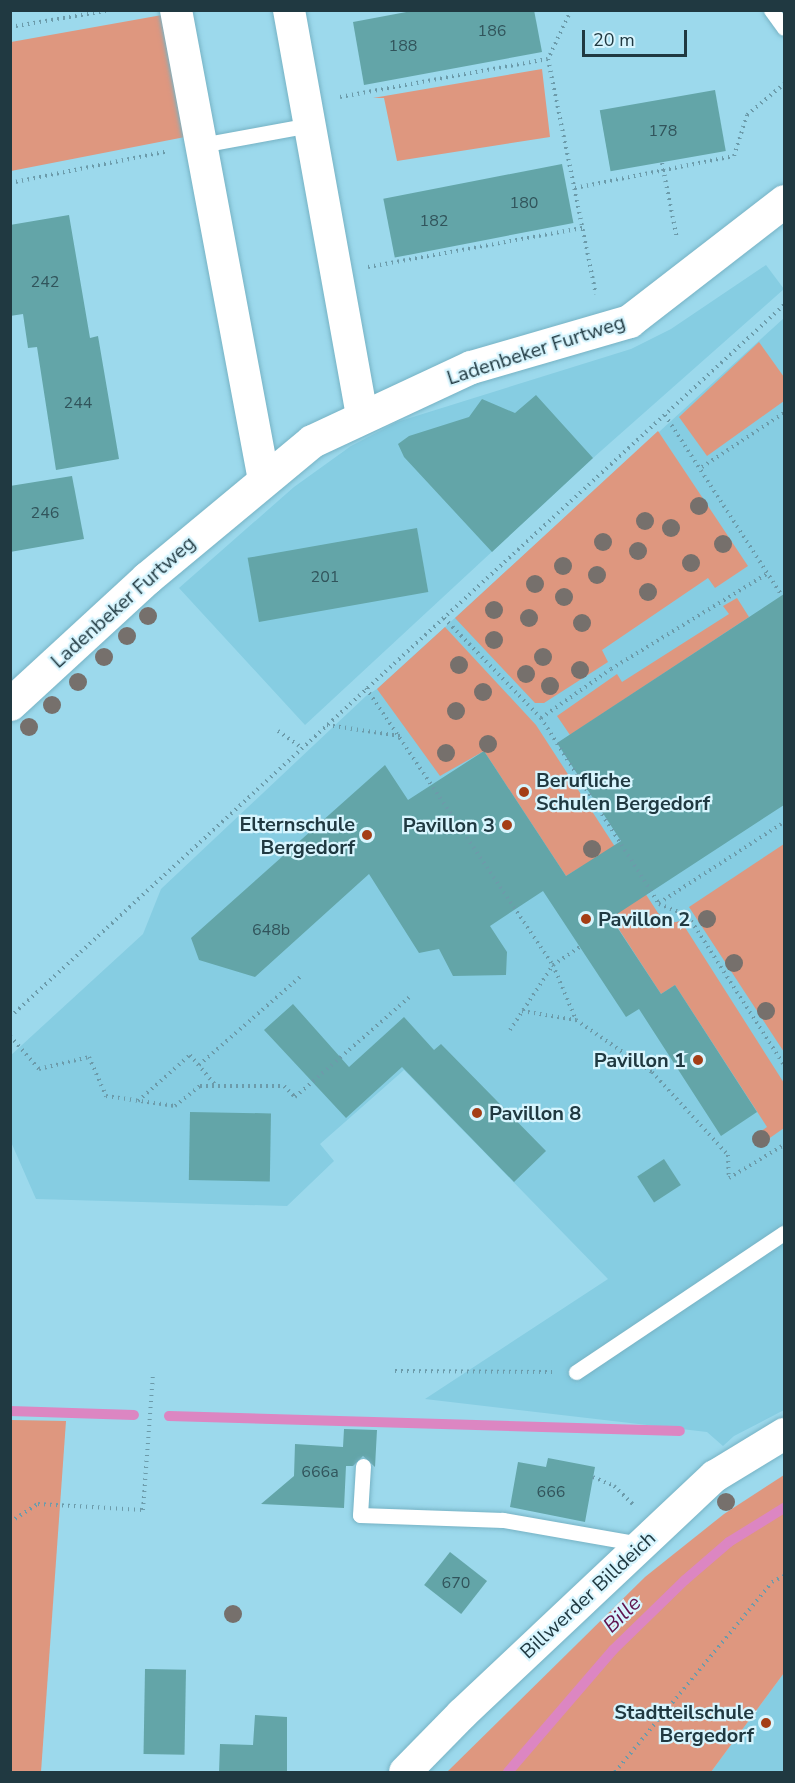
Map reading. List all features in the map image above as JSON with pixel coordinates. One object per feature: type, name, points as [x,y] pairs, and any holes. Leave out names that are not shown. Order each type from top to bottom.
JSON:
[{"type":"street","points":[[176,10],[264,479]]},
{"type":"street","points":[[289,10],[362,416]]},
{"type":"street","name":"Ladenbeker Furtweg","points":[[18,688],[312,441],[362,416],[471,368],[629,321],[784,201]]},
{"type":"street","name":"Billwerder Billdeich","points":[[405,1773],[715,1476],[784,1434]]},
{"type":"lane","points":[[771,10],[784,28]]},
{"type":"lane","points":[[201,145],[308,114]]},
{"type":"lane","points":[[576,1372],[784,1233]]},
{"type":"lane","points":[[363,1466],[360,1515],[503,1520],[650,1536]]},
{"type":"path","points":[[10,27],[110,10]]},
{"type":"path","points":[[571,10],[548,59],[603,329]]},
{"type":"path","points":[[308,114],[548,59]]},
{"type":"path","points":[[575,188],[664,172],[734,156],[747,115],[784,84]]},
{"type":"path","points":[[10,183],[201,145]]},
{"type":"path","points":[[662,163],[685,278]]},
{"type":"path","points":[[337,273],[583,228]]},
{"type":"path","points":[[10,1017],[784,305]]},
{"type":"path","points":[[702,467],[784,413]]},
{"type":"path","points":[[665,415],[702,467],[782,596]]},
{"type":"path","points":[[541,718],[612,669],[768,573]]},
{"type":"path","points":[[444,618],[541,718],[659,904],[688,916],[784,1065]]},
{"type":"path","points":[[366,688],[401,736],[553,965],[576,1020]]},
{"type":"path","points":[[327,725],[401,736]]},
{"type":"path","points":[[278,731],[302,748]]},
{"type":"path","points":[[659,904],[784,822]]},
{"type":"path","points":[[510,1029],[553,965],[580,947]]},
{"type":"path","points":[[199,1065],[300,977]]},
{"type":"path","points":[[10,1036],[39,1069],[89,1056],[106,1096],[175,1106],[200,1086],[284,1086],[295,1097],[412,995]]},
{"type":"path","points":[[522,1011],[576,1020],[652,1072],[728,1155],[729,1178],[784,1145]]},
{"type":"path","points":[[138,1101],[190,1055],[216,1086]]},
{"type":"path","points":[[395,1371],[576,1372]]},
{"type":"path","points":[[10,1522],[38,1504],[143,1510],[153,1375]]},
{"type":"path","points":[[593,1477],[614,1486],[650,1536]]},
{"type":"path","points":[[615,1773],[772,1582],[784,1576]]},
{"type":"shaded area","points":[[162,15],[185,137],[11,171],[11,42]]},
{"type":"shaded area","points":[[542,69],[550,137],[397,161],[384,98],[373,98]]},
{"type":"shaded area","points":[[766,265],[784,289],[593,458],[305,725],[179,588],[294,487],[351,446],[397,422],[631,349],[671,329]]},
{"type":"shaded area","name":"Berufliche Schulen Bergedorf","points":[[784,318],[784,1410],[734,1436],[723,1446],[707,1432],[425,1399],[608,1279],[404,1070],[320,1144],[334,1161],[287,1206],[36,1199],[11,1142],[10,1056],[143,934],[161,889],[366,696],[377,689]]},
{"type":"shaded area","points":[[759,342],[784,377],[784,401],[707,456],[679,417]]},
{"type":"shaded area","points":[[658,431],[748,566],[715,588],[708,578],[602,650],[608,662],[544,703],[535,703],[455,618]]},
{"type":"shaded area","points":[[737,598],[749,617],[570,735],[557,716],[617,674],[622,682],[729,614],[723,606]]},
{"type":"shaded area","points":[[445,627],[536,725],[658,913],[670,923],[681,921],[784,1083],[784,1128],[760,1145],[754,1136],[767,1127],[675,985],[661,994],[579,868],[566,876],[484,751],[440,776],[377,689]]},
{"type":"shaded area","points":[[784,844],[784,1052],[689,907]]},
{"type":"shaded area","points":[[11,1420],[66,1421],[41,1772],[11,1772]]},
{"type":"shaded area","points":[[784,1475],[784,1673],[711,1772],[447,1772],[645,1577],[724,1514]]},
{"type":"shaded area","name":"Stadtteilschule Bergedorf","points":[[784,1673],[784,1772],[711,1772]]},
{"type":"building","points":[[417,10],[534,10],[542,52],[364,85],[353,22]]},
{"type":"building","points":[[715,90],[726,151],[611,171],[600,110]]},
{"type":"building","points":[[562,164],[573,223],[395,258],[383,199]]},
{"type":"building","points":[[69,215],[90,338],[98,336],[119,459],[56,470],[37,347],[28,348],[23,314],[10,316],[10,225]]},
{"type":"building","points":[[536,395],[593,458],[492,552],[404,457],[398,444],[409,436],[469,417],[482,399],[515,413]]},
{"type":"building","points":[[72,476],[84,539],[10,552],[10,486]]},
{"type":"building","points":[[417,528],[428,592],[259,622],[248,558]]},
{"type":"building","points":[[784,594],[784,805],[611,918],[661,994],[675,985],[757,1112],[721,1136],[639,1009],[626,1017],[543,891],[490,926],[507,952],[506,975],[453,976],[439,949],[419,953],[369,874],[255,977],[199,960],[191,938],[385,765],[408,800],[484,751],[566,876],[621,841],[557,743]]},
{"type":"building","points":[[293,1004],[349,1067],[404,1017],[434,1050],[441,1044],[546,1151],[514,1182],[402,1067],[346,1118],[264,1030]]},
{"type":"building","points":[[190,1112],[271,1113],[270,1181],[189,1180]]},
{"type":"building","points":[[664,1159],[681,1185],[654,1202],[637,1176]]},
{"type":"building","points":[[344,1429],[377,1430],[375,1467],[363,1456],[353,1466],[346,1466],[344,1508],[261,1504],[294,1476],[295,1444],[343,1447]]},
{"type":"building","points":[[548,1458],[595,1467],[585,1522],[510,1507],[518,1462],[546,1467]]},
{"type":"building","points":[[450,1552],[487,1581],[461,1614],[424,1585]]},
{"type":"building","points":[[145,1669],[186,1670],[185,1755],[144,1754]]},
{"type":"building","points":[[255,1715],[287,1717],[287,1773],[219,1773],[220,1744],[253,1745]]},
{"type":"waterway","points":[[10,1411],[134,1415]]},
{"type":"waterway","points":[[169,1416],[680,1431]]},
{"type":"waterway","name":"Bille","points":[[508,1772],[613,1650],[685,1580],[729,1542],[784,1508]]},
{"type":"place","name":"Berufliche Schulen Bergedorf","points":[[524,792]]},
{"type":"place","name":"Pavillon 3","points":[[507,825]]},
{"type":"place","name":"Elternschule Bergedorf","points":[[367,835]]},
{"type":"place","name":"Pavillon 2","points":[[586,919]]},
{"type":"place","name":"Pavillon 1","points":[[698,1060]]},
{"type":"place","name":"Pavillon 8","points":[[477,1113]]},
{"type":"place","name":"Stadtteilschule Bergedorf","points":[[766,1723]]}]
